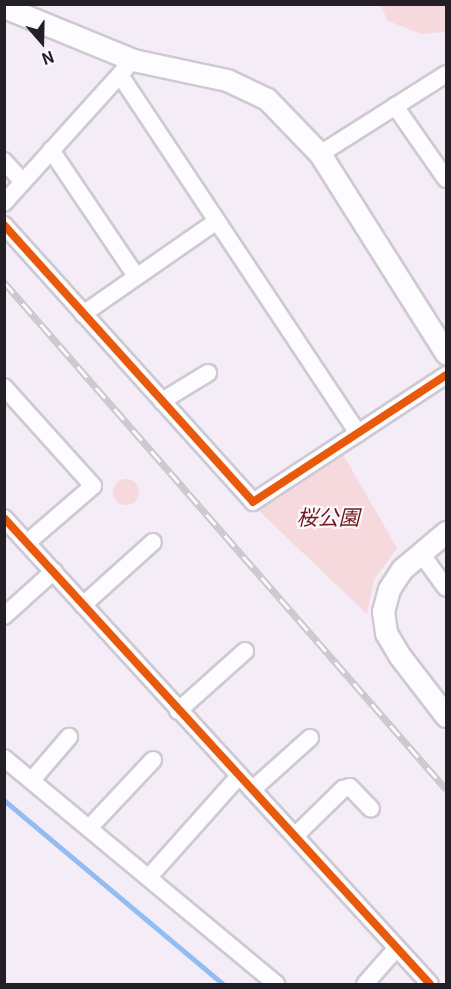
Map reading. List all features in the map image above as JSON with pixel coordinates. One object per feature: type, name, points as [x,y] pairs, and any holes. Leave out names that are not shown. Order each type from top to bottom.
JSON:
[{"type":"street","points":[[4,7],[127,67],[248,88],[284,115],[320,154],[447,353]]},
{"type":"street","points":[[4,203],[127,67]]},
{"type":"street","points":[[127,67],[217,221],[358,433]]},
{"type":"street","points":[[320,154],[447,74]]},
{"type":"street","points":[[395,106],[447,179]]},
{"type":"street","points":[[51,150],[136,276]]},
{"type":"street","points":[[4,161],[22,181]]},
{"type":"street","points":[[83,314],[217,221]]},
{"type":"street","points":[[4,225],[253,502],[447,375]]},
{"type":"street","points":[[162,401],[208,373]]},
{"type":"street","points":[[4,387],[93,486],[28,542]]},
{"type":"street","points":[[4,518],[178,711],[296,834],[396,949],[430,984]]},
{"type":"street","points":[[447,532],[420,552],[388,589],[383,611],[386,633],[399,655],[447,716]]},
{"type":"street","points":[[83,605],[153,542]]},
{"type":"street","points":[[420,552],[447,588]]},
{"type":"street","points":[[4,616],[54,571]]},
{"type":"street","points":[[178,711],[245,651]]},
{"type":"street","points":[[32,780],[69,737]]},
{"type":"street","points":[[252,790],[310,738]]},
{"type":"street","points":[[4,758],[90,827],[276,984]]},
{"type":"street","points":[[90,827],[153,760]]},
{"type":"street","points":[[148,877],[239,776]]},
{"type":"street","points":[[296,834],[343,789],[350,787],[371,809]]},
{"type":"street","points":[[365,984],[396,949]]},
{"type":"green space","points":[[380,5],[446,5],[446,32],[421,34],[388,21]]},
{"type":"green space","name":"桜公園","points":[[341,451],[397,548],[374,580],[367,614],[257,509]]},
{"type":"green space","points":[[126,479],[135,483],[139,492],[135,501],[126,505],[117,501],[113,492],[117,483]]},
{"type":"waterway","points":[[4,800],[223,984]]},
{"type":"railway","points":[[4,282],[446,789]]},
{"type":"cycle path","points":[[4,225],[253,502],[446,375]]},
{"type":"cycle path","points":[[4,518],[430,984]]}]
